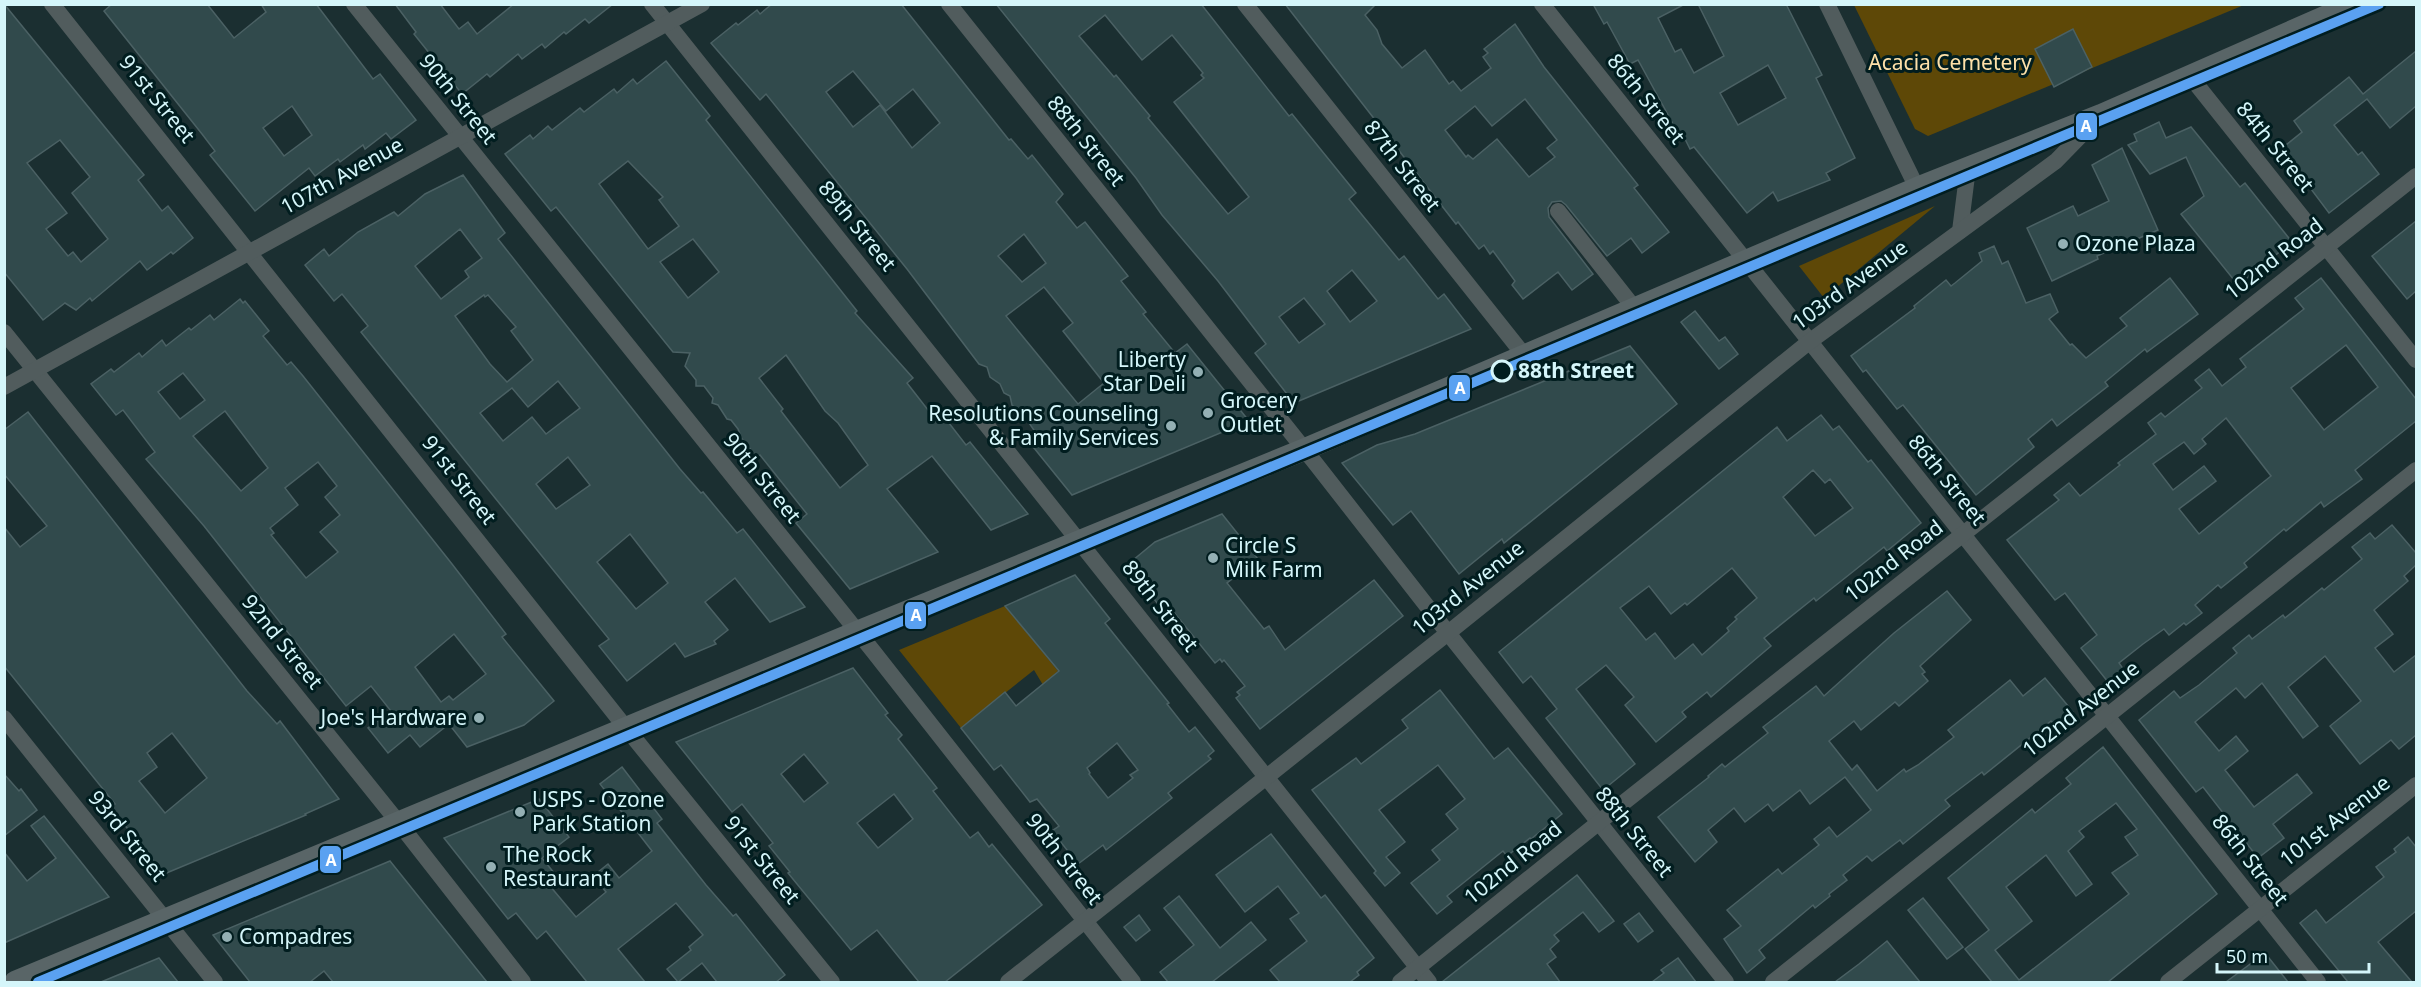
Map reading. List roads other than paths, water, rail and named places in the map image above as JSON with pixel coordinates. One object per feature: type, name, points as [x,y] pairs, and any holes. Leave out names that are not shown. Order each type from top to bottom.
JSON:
[{"type":"street","name":"91st Street","points":[[52,4],[626,728],[832,982]]},
{"type":"street","name":"90th Street","points":[[354,4],[857,632],[1133,982]]},
{"type":"street","name":"89th Street","points":[[652,4],[1429,982]]},
{"type":"street","name":"107th Avenue","points":[[4,387],[702,4]]},
{"type":"street","name":"88th Street","points":[[949,4],[1726,982]]},
{"type":"street","name":"87th Street","points":[[1245,4],[1524,355]]},
{"type":"street","name":"86th Street","points":[[1542,4],[2318,982]]},
{"type":"street","points":[[1827,4],[1917,188]]},
{"type":"street","points":[[15,982],[857,632],[1303,450],[1917,188],[2101,115],[2354,4]]},
{"type":"street","name":"84th Street","points":[[2189,75],[2416,360]]},
{"type":"street","name":"103rd Avenue","points":[[1008,982],[1448,633],[1809,342],[2056,161],[2101,115]]},
{"type":"street","points":[[1960,231],[1968,168]]},
{"type":"street","name":"102nd Road","points":[[1400,982],[2416,176]]},
{"type":"street","points":[[1558,211],[1635,309]]},
{"type":"street","name":"92nd Street","points":[[4,332],[398,822],[523,982]]},
{"type":"street","name":"102nd Avenue","points":[[1773,982],[2416,470]]},
{"type":"street","name":"93rd Street","points":[[4,718],[214,982]]},
{"type":"street","name":"101st Avenue","points":[[2169,982],[2416,785]]},
{"type":"place","name":"Ozone Plaza","points":[[2063,244]]},
{"type":"place","name":"88th Street","points":[[1502,371]]},
{"type":"place","name":"Liberty Star Deli","points":[[1198,372]]},
{"type":"place","name":"Grocery Outlet","points":[[1208,413]]},
{"type":"place","name":"Resolutions Counseling & Family Services","points":[[1171,426]]},
{"type":"place","name":"Circle S Milk Farm","points":[[1213,558]]},
{"type":"place","name":"Joe's Hardware","points":[[479,718]]},
{"type":"place","name":"USPS - Ozone Park Station","points":[[520,812]]},
{"type":"place","name":"The Rock Restaurant","points":[[491,867]]},
{"type":"place","name":"Compadres","points":[[227,937]]},
{"type":"park label","name":"Acacia Cemetery","points":[[1950,63]]}]
